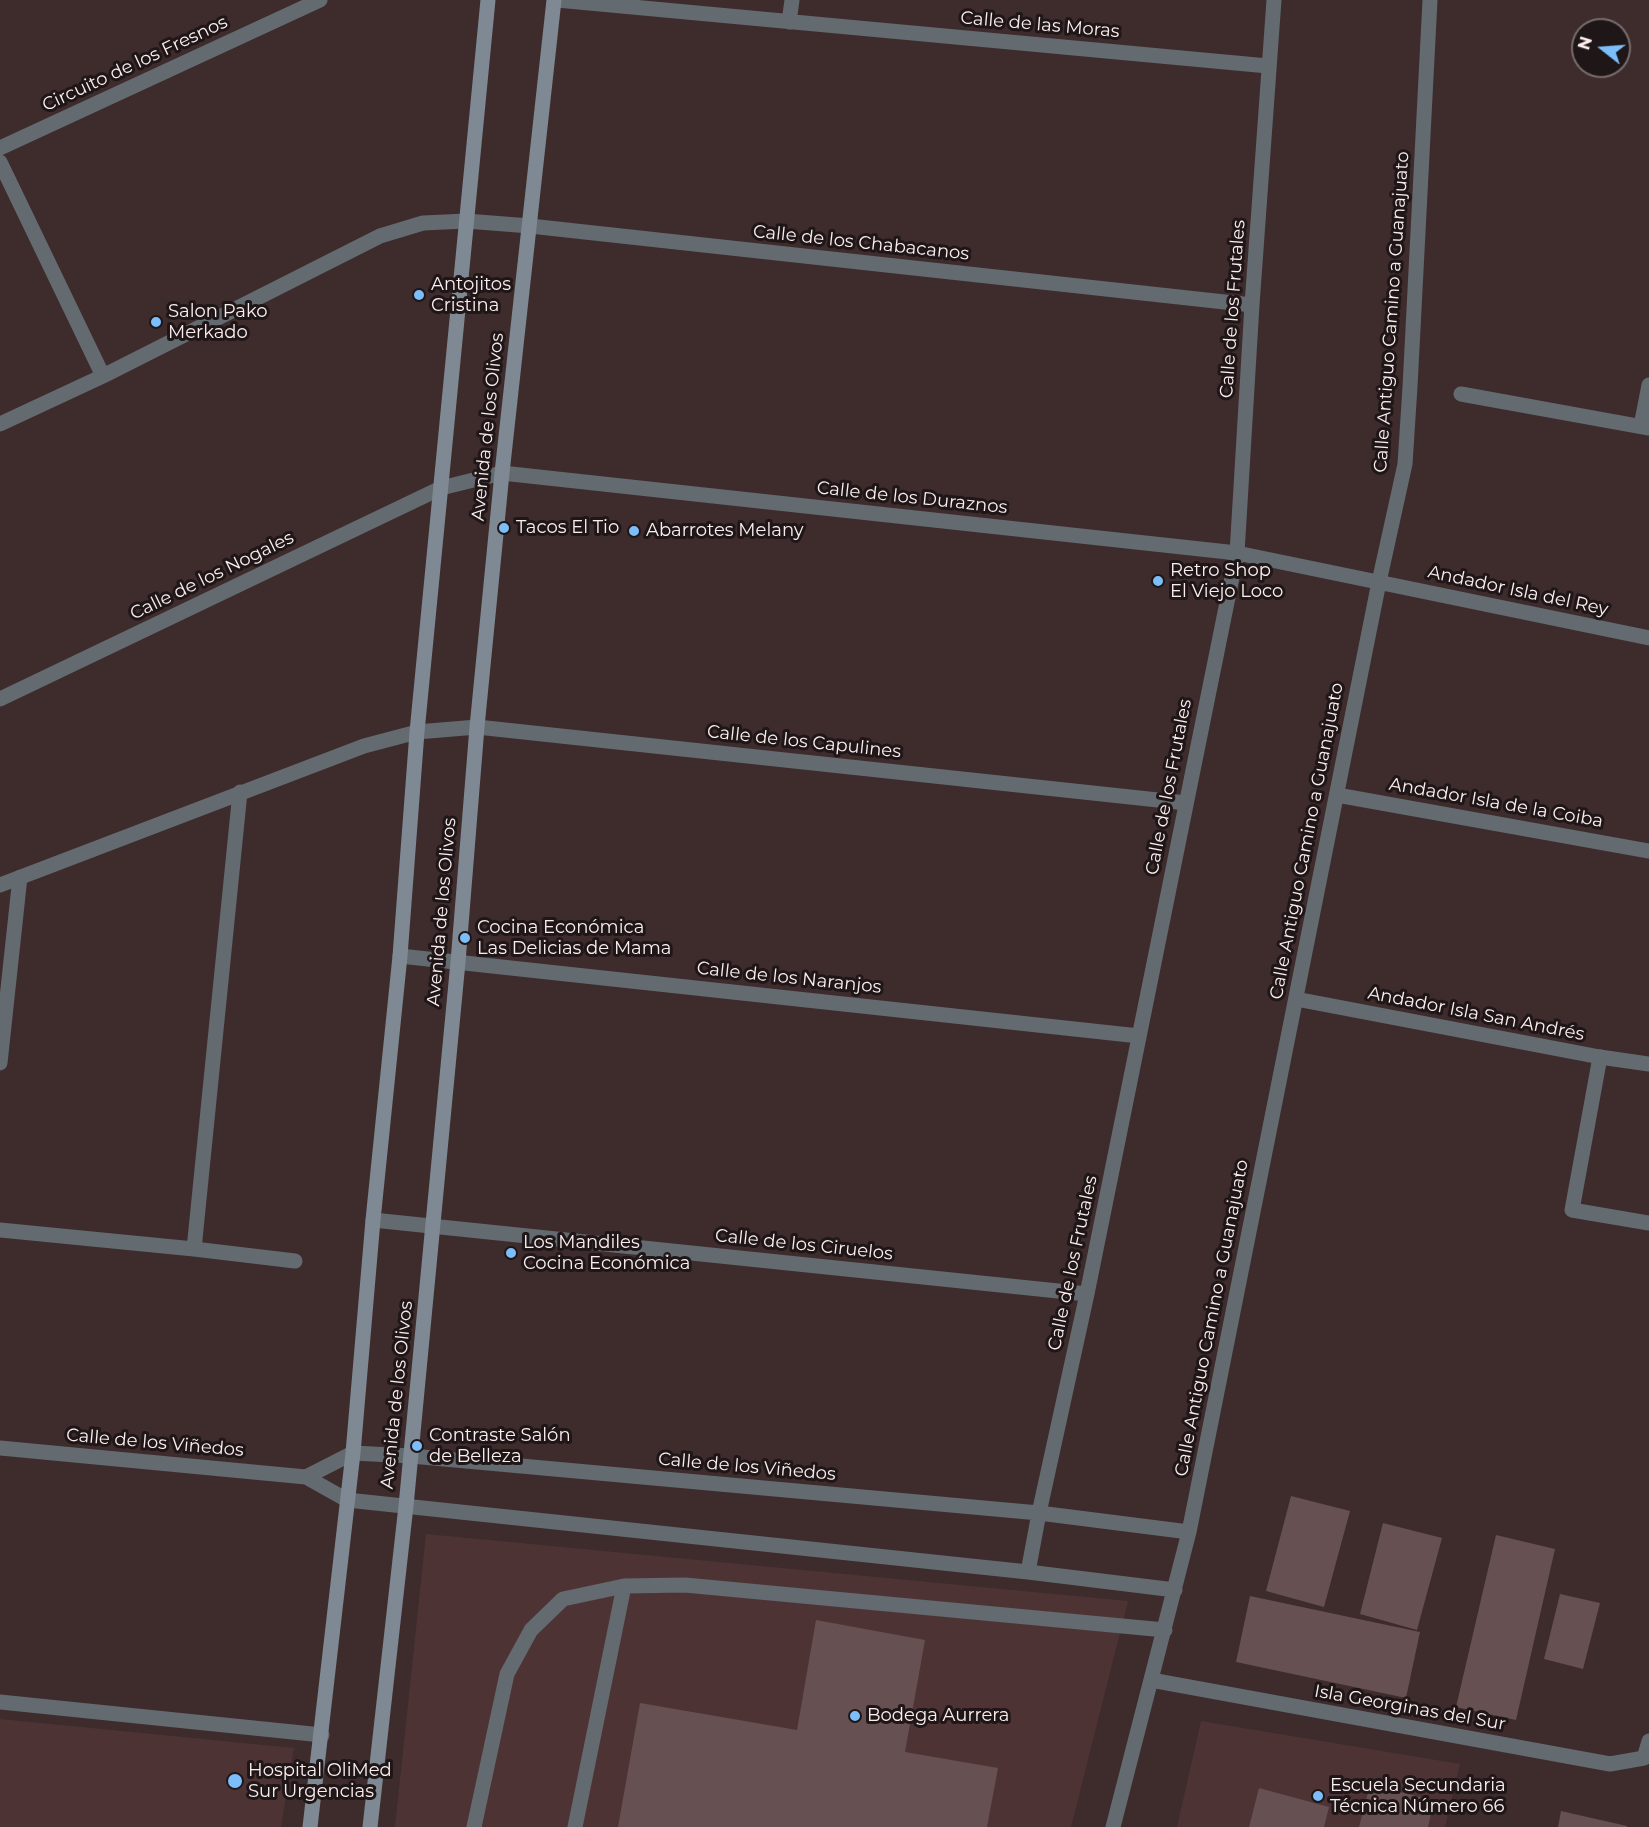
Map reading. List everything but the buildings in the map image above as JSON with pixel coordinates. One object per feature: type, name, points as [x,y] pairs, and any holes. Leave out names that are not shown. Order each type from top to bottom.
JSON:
[{"type":"street","name":"Circuito de los Fresnos","points":[[0,148],[320,0]]},
{"type":"street","points":[[310,1827],[352,1453],[400,956],[417,732],[488,0]]},
{"type":"street","name":"Calle de las Moras","points":[[556,0],[1268,66]]},
{"type":"street","name":"Avenida de los Olivos","points":[[370,1827],[411,1456],[502,473],[556,0]]},
{"type":"street","points":[[789,22],[792,0]]},
{"type":"street","name":"Calle de los Frutales","points":[[1028,1572],[1237,554],[1274,0]]},
{"type":"street","name":"Calle Antiguo Camino a Guanajuato","points":[[1113,1827],[1189,1532],[1404,464],[1430,0]]},
{"type":"street","points":[[0,162],[103,376]]},
{"type":"street","points":[[0,424],[103,376],[380,236],[423,223],[466,221]]},
{"type":"street","name":"Calle de los Chabacanos","points":[[466,221],[530,226],[1252,305]]},
{"type":"street","points":[[1461,394],[1645,427],[1649,385]]},
{"type":"street","name":"Calle de los Duraznos","points":[[441,488],[502,473],[1237,554],[1379,582]]},
{"type":"street","name":"Calle de los Nogales","points":[[0,699],[441,488]]},
{"type":"street","name":"Andador Isla del Rey","points":[[1379,582],[1649,638]]},
{"type":"street","name":"Calle de los Capulines","points":[[0,885],[364,746],[417,732],[477,727],[1186,804]]},
{"type":"street","points":[[194,1249],[240,792]]},
{"type":"street","name":"Andador Isla de la Coiba","points":[[1337,795],[1649,851]]},
{"type":"street","points":[[0,1063],[20,877]]},
{"type":"street","name":"Calle de los Naranjos","points":[[400,956],[1139,1036]]},
{"type":"street","name":"Andador Isla San Andrés","points":[[1296,999],[1600,1057],[1649,1064]]},
{"type":"street","points":[[1600,1057],[1572,1210],[1649,1223]]},
{"type":"street","name":"Calle de los Ciruelos","points":[[373,1220],[1087,1293]]},
{"type":"street","points":[[0,1230],[295,1261]]},
{"type":"street","name":"Calle de los Viñedos","points":[[0,1448],[306,1477],[347,1500],[1028,1572],[1175,1590]]},
{"type":"street","points":[[306,1477],[352,1453]]},
{"type":"street","name":"Calle de los Viñedos","points":[[352,1453],[411,1456],[1039,1513],[1189,1532]]},
{"type":"street","points":[[474,1827],[507,1674],[531,1630],[563,1599],[624,1586],[685,1585],[1165,1630]]},
{"type":"street","points":[[575,1827],[624,1586]]},
{"type":"street","name":"Isla Georginas del Sur","points":[[1151,1680],[1610,1764],[1644,1758],[1649,1741]]},
{"type":"street","points":[[0,1702],[322,1735]]},
{"type":"shaded area","points":[[426,1534],[1128,1601],[1071,1827],[395,1827]]},
{"type":"shaded area","points":[[0,1719],[294,1748],[281,1827],[0,1827]]},
{"type":"shaded area","name":"Escuela Secundaria Técnica Número 66","points":[[1201,1721],[1460,1764],[1445,1827],[1177,1827]]},
{"type":"place","name":"Antojitos Cristina","points":[[419,295]]},
{"type":"place","name":"Salon Pako Merkado","points":[[156,322]]},
{"type":"place","name":"Tacos El Tio","points":[[504,528]]},
{"type":"place","name":"Abarrotes Melany","points":[[634,531]]},
{"type":"place","name":"Retro Shop El Viejo Loco","points":[[1158,581]]},
{"type":"place","name":"Cocina Económica Las Delicias de Mama","points":[[465,938]]},
{"type":"place","name":"Los Mandiles Cocina Económica","points":[[511,1253]]},
{"type":"place","name":"Contraste Salón de Belleza","points":[[417,1446]]},
{"type":"place","name":"Bodega Aurrera","points":[[855,1716]]},
{"type":"place","name":"Hospital OliMed Sur Urgencias","points":[[235,1781]]},
{"type":"place","name":"Escuela Secundaria Técnica Número 66","points":[[1318,1796]]}]
